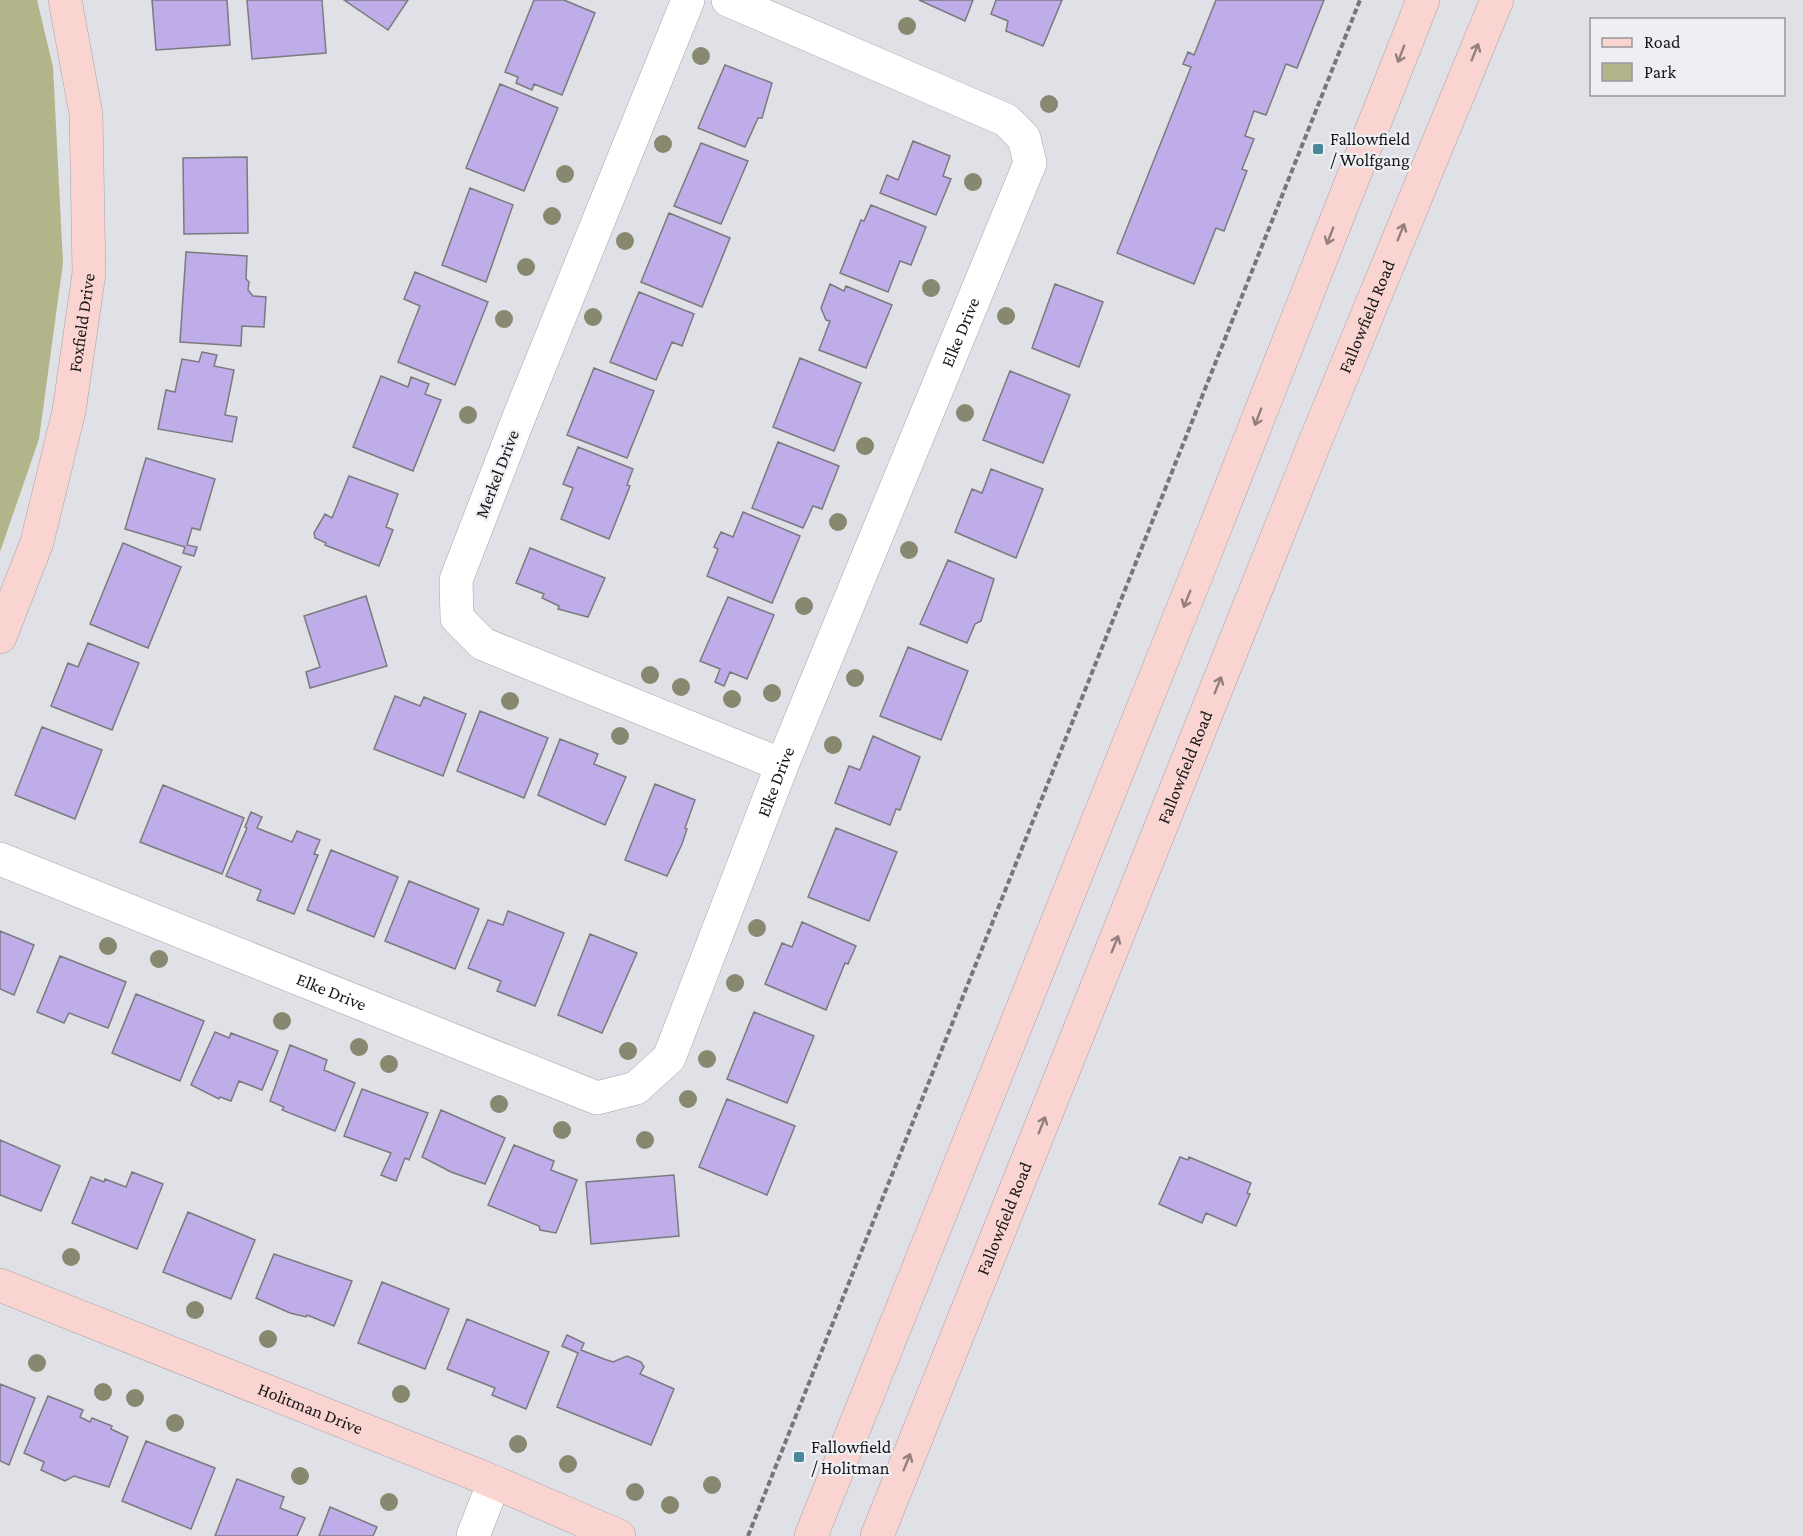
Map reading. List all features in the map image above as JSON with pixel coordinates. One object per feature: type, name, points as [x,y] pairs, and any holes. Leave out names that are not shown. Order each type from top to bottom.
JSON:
[{"type":"main road","name":"Foxfield Drive","points":[[0,637],[37,542],[69,411],[89,273],[86,114],[65,0]]},
{"type":"main road","points":[[812,1536],[1423,0]]},
{"type":"main road","name":"Fallowfield Road","points":[[878,1536],[1315,442],[1497,0]]},
{"type":"main road","name":"Holitman Drive","points":[[0,1285],[494,1482],[619,1536]]},
{"type":"street","name":"Merkel Drive","points":[[688,0],[519,417],[456,580],[457,618],[483,644],[782,765]]},
{"type":"street","name":"Elke Drive","points":[[0,859],[597,1098],[636,1088],[669,1058],[782,765],[1030,163],[1024,138],[1006,120],[728,0]]},
{"type":"street","points":[[473,1536],[494,1482]]},
{"type":"path","points":[[748,1536],[1360,0]]},
{"type":"green space","points":[[0,0],[37,0],[53,67],[63,263],[39,439],[0,552]]},
{"type":"building","points":[[152,0],[227,0],[230,45],[156,50]]},
{"type":"building","points":[[247,0],[322,0],[326,53],[252,59]]},
{"type":"building","points":[[344,0],[408,0],[388,30]]},
{"type":"building","points":[[534,0],[564,0],[595,13],[562,95],[534,84],[532,90],[516,83],[518,77],[505,72]]},
{"type":"building","points":[[919,0],[973,0],[965,21]]},
{"type":"building","points":[[996,0],[1062,0],[1043,46],[1006,31],[1008,21],[991,14]]},
{"type":"building","points":[[1216,0],[1324,0],[1297,68],[1286,64],[1266,115],[1254,111],[1245,136],[1254,139],[1242,169],[1247,171],[1224,231],[1216,228],[1194,284],[1117,253],[1191,67],[1183,64],[1188,52],[1194,55]]},
{"type":"building","points":[[725,65],[772,83],[762,118],[758,118],[745,147],[698,128]]},
{"type":"building","points":[[500,84],[558,108],[524,191],[466,168]]},
{"type":"building","points":[[913,141],[950,156],[943,176],[951,179],[936,215],[880,193],[887,175],[898,180]]},
{"type":"building","points":[[701,143],[748,161],[721,224],[674,206]]},
{"type":"building","points":[[247,157],[248,233],[184,234],[183,158]]},
{"type":"building","points":[[470,188],[513,205],[486,282],[442,265]]},
{"type":"building","points":[[871,205],[926,227],[911,265],[900,261],[888,292],[840,273],[861,220],[864,221]]},
{"type":"building","points":[[669,213],[730,238],[702,307],[641,282]]},
{"type":"building","points":[[186,252],[247,256],[248,290],[253,296],[266,297],[264,327],[242,326],[241,346],[180,342]]},
{"type":"building","points":[[415,272],[488,302],[455,385],[398,362],[420,306],[404,299]]},
{"type":"building","points":[[830,284],[844,291],[846,286],[892,305],[866,368],[819,350],[830,321],[826,320],[821,308]]},
{"type":"building","points":[[1055,284],[1103,302],[1079,367],[1032,348]]},
{"type":"building","points":[[639,292],[694,314],[682,346],[672,342],[656,380],[610,362]]},
{"type":"building","points":[[202,352],[217,355],[214,366],[234,370],[225,415],[237,417],[232,442],[158,429],[166,390],[175,392],[182,359],[199,362]]},
{"type":"building","points":[[800,358],[861,383],[834,451],[773,427]]},
{"type":"building","points":[[594,368],[654,391],[627,458],[567,435]]},
{"type":"building","points":[[1010,371],[1070,395],[1043,463],[983,440]]},
{"type":"building","points":[[381,376],[408,387],[411,377],[429,384],[425,394],[441,400],[413,471],[353,447]]},
{"type":"building","points":[[778,442],[839,466],[822,509],[813,506],[803,528],[752,508]]},
{"type":"building","points":[[578,447],[633,469],[627,485],[630,486],[609,539],[561,519],[573,488],[563,484]]},
{"type":"building","points":[[146,458],[215,479],[200,530],[192,528],[187,545],[197,547],[194,556],[183,553],[185,547],[125,529]]},
{"type":"building","points":[[991,469],[1043,489],[1016,558],[955,532],[972,489],[982,493]]},
{"type":"building","points":[[349,476],[398,494],[386,527],[393,530],[379,566],[325,545],[326,543],[315,538],[314,533],[325,514],[332,518]]},
{"type":"building","points":[[743,512],[800,536],[772,603],[707,576],[718,549],[714,547],[721,532],[733,537]]},
{"type":"building","points":[[123,543],[181,567],[148,648],[90,624]]},
{"type":"building","points":[[530,548],[605,578],[588,617],[558,609],[559,606],[542,598],[544,594],[516,583]]},
{"type":"building","points":[[948,560],[994,579],[981,621],[975,624],[967,643],[920,624]]},
{"type":"building","points":[[366,596],[387,666],[310,688],[306,672],[320,667],[304,616]]},
{"type":"building","points":[[728,597],[774,615],[747,679],[730,672],[724,686],[715,682],[720,669],[700,661]]},
{"type":"building","points":[[88,643],[139,663],[112,730],[51,706],[68,663],[78,667]]},
{"type":"building","points":[[908,647],[968,671],[941,740],[880,716]]},
{"type":"building","points":[[395,696],[420,706],[424,697],[466,714],[443,776],[374,749]]},
{"type":"building","points":[[480,711],[548,738],[524,798],[457,771]]},
{"type":"building","points":[[42,727],[102,750],[75,819],[15,795]]},
{"type":"building","points":[[873,736],[920,757],[900,810],[896,809],[890,825],[835,803],[849,766],[860,770]]},
{"type":"building","points":[[560,739],[598,754],[594,764],[626,777],[605,825],[538,795]]},
{"type":"building","points":[[655,784],[695,800],[682,844],[667,876],[625,860]]},
{"type":"building","points":[[163,785],[244,818],[222,874],[140,842]]},
{"type":"building","points":[[251,812],[262,817],[257,828],[292,842],[297,831],[320,840],[314,854],[318,855],[294,914],[257,900],[261,890],[226,876],[247,828],[245,827]]},
{"type":"building","points":[[836,828],[897,852],[869,921],[808,897]]},
{"type":"building","points":[[331,850],[398,877],[374,937],[307,910]]},
{"type":"building","points":[[409,881],[479,909],[455,969],[385,941]]},
{"type":"building","points":[[508,911],[564,933],[535,1006],[497,991],[501,981],[468,968],[488,920],[503,925]]},
{"type":"building","points":[[802,922],[856,946],[848,964],[845,963],[826,1010],[765,984],[782,943],[792,947]]},
{"type":"building","points":[[0,931],[34,945],[14,995],[0,989]]},
{"type":"building","points":[[590,934],[637,953],[602,1033],[558,1015]]},
{"type":"building","points":[[60,956],[126,982],[108,1028],[69,1013],[64,1023],[37,1012]]},
{"type":"building","points":[[136,994],[204,1021],[180,1081],[112,1053]]},
{"type":"building","points":[[754,1012],[814,1036],[787,1103],[727,1079]]},
{"type":"building","points":[[215,1032],[229,1038],[231,1033],[278,1051],[262,1090],[239,1081],[231,1101],[220,1097],[219,1099],[191,1085]]},
{"type":"building","points":[[290,1045],[327,1060],[324,1070],[355,1083],[335,1131],[282,1110],[284,1107],[270,1101]]},
{"type":"building","points":[[362,1089],[428,1113],[409,1160],[405,1158],[396,1181],[381,1175],[391,1153],[344,1136]]},
{"type":"building","points":[[727,1099],[795,1126],[767,1195],[699,1167]]},
{"type":"building","points":[[441,1110],[505,1138],[485,1184],[451,1172],[422,1157]]},
{"type":"building","points":[[0,1140],[60,1166],[41,1211],[0,1195]]},
{"type":"building","points":[[514,1145],[554,1161],[551,1170],[577,1180],[556,1233],[540,1230],[539,1226],[488,1205]]},
{"type":"building","points":[[1180,1157],[1188,1160],[1189,1157],[1251,1183],[1247,1193],[1250,1194],[1236,1226],[1206,1213],[1202,1223],[1159,1204]]},
{"type":"building","points":[[132,1172],[163,1184],[137,1249],[72,1223],[91,1177],[104,1182],[105,1179],[126,1187]]},
{"type":"building","points":[[674,1175],[679,1236],[591,1244],[586,1182]]},
{"type":"building","points":[[188,1212],[255,1240],[231,1299],[163,1272]]},
{"type":"building","points":[[274,1254],[352,1281],[334,1326],[307,1315],[306,1317],[290,1313],[256,1298]]},
{"type":"building","points":[[382,1282],[449,1309],[425,1369],[358,1343]]},
{"type":"building","points":[[467,1319],[549,1352],[526,1409],[492,1395],[495,1388],[447,1369]]},
{"type":"building","points":[[567,1335],[584,1343],[581,1350],[604,1359],[613,1362],[627,1356],[641,1362],[644,1367],[640,1374],[674,1389],[651,1445],[557,1407],[578,1353],[562,1346]]},
{"type":"building","points":[[0,1384],[35,1398],[9,1465],[0,1461]]},
{"type":"building","points":[[48,1396],[83,1410],[80,1417],[90,1422],[92,1418],[112,1426],[111,1429],[128,1437],[109,1487],[74,1476],[65,1481],[41,1470],[44,1462],[24,1453]]},
{"type":"building","points":[[146,1441],[215,1468],[191,1529],[122,1501]]},
{"type":"building","points":[[237,1479],[284,1497],[280,1508],[305,1518],[297,1536],[215,1536]]},
{"type":"building","points":[[330,1507],[377,1527],[373,1536],[319,1536]]},
{"type":"place","name":"Fallowfield / Wolfgang","points":[[1318,149]]},
{"type":"place","name":"Fallowfield / Holitman","points":[[799,1457]]}]
